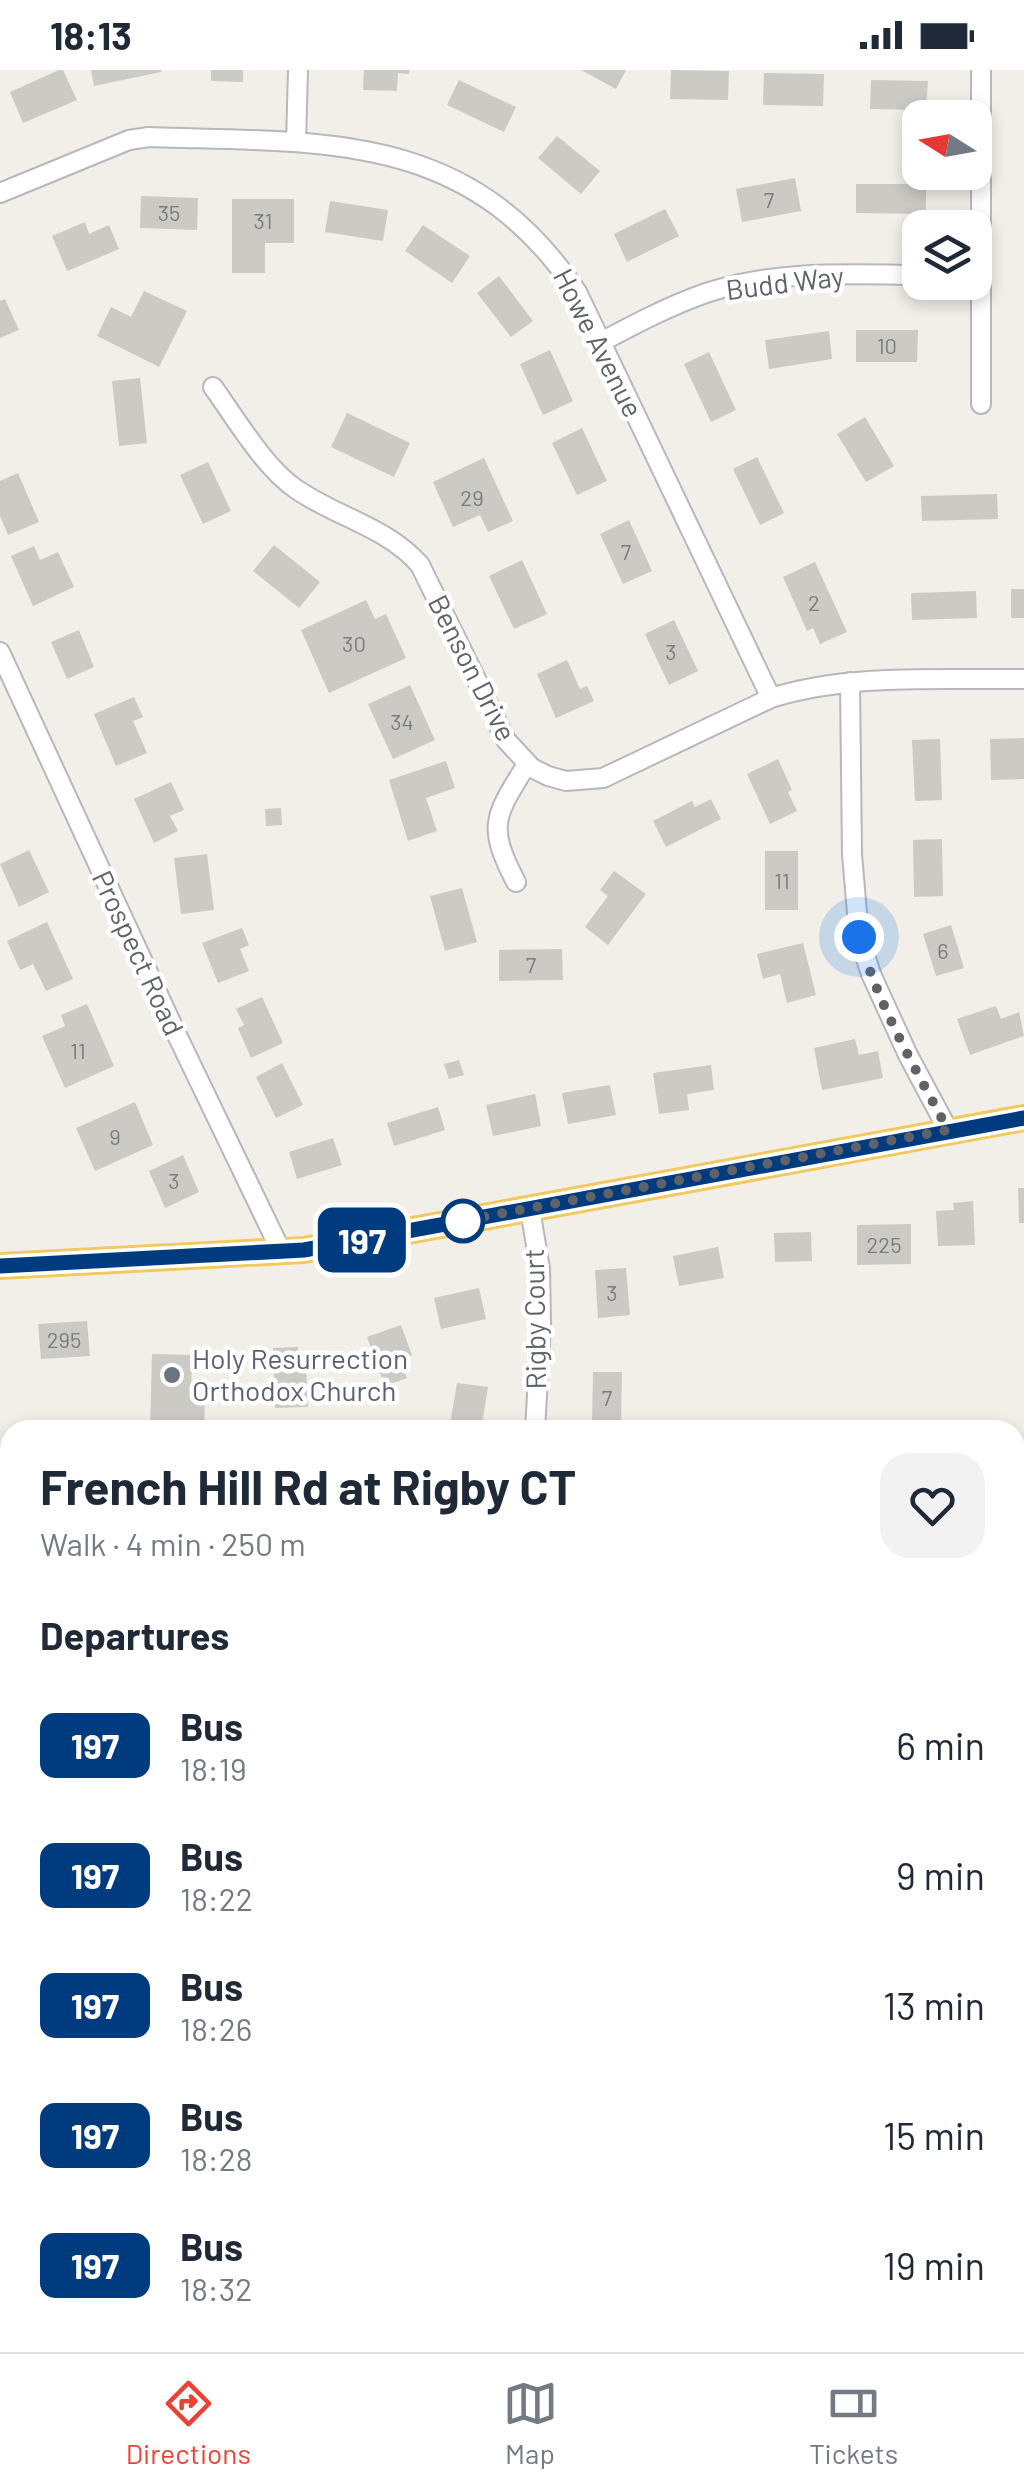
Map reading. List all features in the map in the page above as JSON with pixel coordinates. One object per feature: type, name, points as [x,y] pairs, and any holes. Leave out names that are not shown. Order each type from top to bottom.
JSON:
[{"type":"main road","points":[[0,1266],[281,1252],[382,1237],[1024,1118]]},
{"type":"street","points":[[296,142],[298,70]]},
{"type":"street","points":[[979,210],[982,70]]},
{"type":"street","name":"Howe Avenue","points":[[0,193],[129,140],[149,137],[338,144],[416,164],[486,198],[516,220],[558,264],[577,292],[771,698]]},
{"type":"street","name":"Budd Way","points":[[601,342],[670,307],[749,282],[836,274],[902,275]]},
{"type":"street","points":[[978,300],[981,404]]},
{"type":"street","name":"Benson Drive","points":[[213,387],[282,478],[392,539],[420,565],[506,740],[527,764],[548,776],[566,781],[603,778],[800,688],[850,682],[1024,679]]},
{"type":"street","name":"Prospect Road","points":[[0,652],[281,1252]]},
{"type":"street","points":[[850,682],[852,854],[859,937],[871,974],[908,1055],[948,1130]]},
{"type":"street","points":[[516,882],[498,847],[498,820],[504,800],[527,764]]},
{"type":"street","name":"Rigby Court","points":[[530,1208],[540,1269],[542,1324],[536,1420]]},
{"type":"building","points":[[63,70],[77,100],[23,123],[10,92]]},
{"type":"building","points":[[91,70],[161,70],[161,72],[94,86]]},
{"type":"building","points":[[211,70],[243,70],[243,82],[211,81]]},
{"type":"building","points":[[364,70],[409,70],[409,74],[398,73],[397,91],[363,90]]},
{"type":"building","points":[[581,70],[626,70],[616,89]]},
{"type":"building","points":[[671,70],[729,71],[728,100],[670,99]]},
{"type":"building","points":[[764,73],[824,74],[823,106],[763,105]]},
{"type":"building","points":[[459,80],[516,107],[504,132],[447,105]]},
{"type":"building","points":[[871,80],[928,81],[927,100],[902,100],[902,110],[870,109]]},
{"type":"building","points":[[557,136],[600,171],[581,194],[538,158]]},
{"type":"building","points":[[795,178],[801,211],[742,222],[736,189]]},
{"type":"building","points":[[856,184],[902,184],[902,190],[926,190],[926,210],[856,213]]},
{"type":"building","points":[[141,196],[198,198],[197,230],[140,228]]},
{"type":"building","points":[[232,199],[294,199],[294,243],[265,243],[265,273],[232,273]]},
{"type":"building","points":[[330,201],[388,210],[383,241],[325,232]]},
{"type":"building","points":[[665,209],[679,236],[627,262],[614,234]]},
{"type":"building","points":[[85,222],[89,234],[109,225],[119,249],[67,271],[52,236]]},
{"type":"building","points":[[423,225],[470,256],[452,283],[405,251]]},
{"type":"building","points":[[499,276],[533,321],[511,337],[477,293]]},
{"type":"building","points":[[144,291],[187,311],[159,367],[97,336],[111,307],[131,317]]},
{"type":"building","points":[[5,299],[19,330],[0,338],[0,301]]},
{"type":"building","points":[[856,330],[918,330],[917,362],[856,362]]},
{"type":"building","points":[[829,331],[832,359],[769,369],[765,340]]},
{"type":"building","points":[[550,350],[573,401],[543,415],[520,364]]},
{"type":"building","points":[[709,352],[736,410],[711,422],[684,364]]},
{"type":"building","points":[[140,378],[147,443],[119,446],[112,381]]},
{"type":"building","points":[[347,413],[410,443],[394,477],[331,447]]},
{"type":"building","points":[[865,417],[894,466],[866,482],[837,434]]},
{"type":"building","points":[[582,428],[607,481],[577,495],[552,443]]},
{"type":"building","points":[[757,457],[784,513],[760,525],[733,469]]},
{"type":"building","points":[[484,458],[513,521],[488,532],[480,515],[453,527],[433,482]]},
{"type":"building","points":[[208,462],[231,511],[203,524],[180,475]]},
{"type":"building","points":[[18,473],[39,522],[8,535],[0,516],[0,481]]},
{"type":"building","points":[[997,494],[998,519],[922,521],[921,496]]},
{"type":"building","points":[[629,520],[652,571],[623,584],[600,534]]},
{"type":"building","points":[[274,545],[320,582],[299,608],[253,571]]},
{"type":"building","points":[[34,546],[40,560],[58,552],[74,587],[33,606],[11,556]]},
{"type":"building","points":[[522,560],[547,614],[514,629],[489,576]]},
{"type":"building","points":[[815,562],[847,632],[820,644],[813,628],[807,631],[783,577]]},
{"type":"building","points":[[1011,589],[1024,589],[1024,618],[1011,618]]},
{"type":"building","points":[[976,591],[977,618],[912,620],[911,593]]},
{"type":"building","points":[[366,600],[375,619],[386,614],[406,658],[329,693],[301,630]]},
{"type":"building","points":[[674,620],[698,671],[669,685],[645,634]]},
{"type":"building","points":[[79,630],[94,667],[67,679],[51,642]]},
{"type":"building","points":[[567,660],[580,689],[587,686],[594,701],[556,718],[537,674]]},
{"type":"building","points":[[410,685],[435,740],[393,759],[368,704]]},
{"type":"building","points":[[134,697],[143,717],[133,721],[147,753],[116,766],[94,714]]},
{"type":"building","points":[[1024,738],[1024,779],[991,780],[990,739]]},
{"type":"building","points":[[940,739],[942,800],[915,801],[912,740]]},
{"type":"building","points":[[778,759],[797,811],[770,824],[747,774]]},
{"type":"building","points":[[446,761],[455,788],[426,798],[437,831],[408,841],[389,780]]},
{"type":"building","points":[[171,782],[184,810],[170,816],[178,831],[154,843],[134,799]]},
{"type":"building","points":[[711,799],[721,819],[666,847],[653,821],[692,801],[695,807]]},
{"type":"building","points":[[281,808],[282,825],[266,826],[265,809]]},
{"type":"building","points":[[942,839],[943,896],[914,897],[913,840]]},
{"type":"building","points":[[29,850],[49,892],[19,907],[0,864]]},
{"type":"building","points":[[765,851],[798,851],[798,910],[765,910]]},
{"type":"building","points":[[207,854],[214,910],[181,914],[174,858]]},
{"type":"building","points":[[614,871],[646,894],[608,945],[585,927],[608,896],[600,890]]},
{"type":"building","points":[[462,888],[477,942],[445,951],[430,896]]},
{"type":"building","points":[[47,922],[73,979],[46,991],[33,964],[20,970],[7,941]]},
{"type":"building","points":[[951,925],[964,968],[936,976],[923,934]]},
{"type":"building","points":[[242,928],[249,945],[240,949],[249,971],[218,983],[202,943]]},
{"type":"building","points":[[803,943],[816,995],[787,1003],[780,974],[763,979],[757,954]]},
{"type":"building","points":[[562,949],[563,980],[499,981],[499,950]]},
{"type":"building","points":[[262,997],[283,1043],[251,1058],[238,1028],[244,1025],[236,1009]]},
{"type":"building","points":[[87,1004],[114,1066],[65,1088],[42,1036],[65,1026],[61,1015]]},
{"type":"building","points":[[996,1006],[1001,1019],[1019,1012],[1024,1036],[970,1055],[957,1019]]},
{"type":"building","points":[[855,1039],[859,1055],[878,1051],[883,1078],[822,1090],[814,1048]]},
{"type":"building","points":[[459,1060],[464,1075],[449,1079],[444,1064]]},
{"type":"building","points":[[282,1063],[303,1105],[276,1118],[256,1077]]},
{"type":"building","points":[[711,1065],[714,1090],[687,1094],[689,1110],[659,1114],[653,1073]]},
{"type":"building","points":[[610,1085],[616,1115],[568,1124],[562,1093]]},
{"type":"building","points":[[535,1094],[541,1126],[493,1136],[486,1105]]},
{"type":"building","points":[[135,1102],[153,1145],[95,1171],[76,1128]]},
{"type":"building","points":[[438,1107],[445,1130],[394,1146],[387,1123]]},
{"type":"building","points":[[333,1138],[342,1165],[297,1179],[289,1152]]},
{"type":"building","points":[[183,1155],[199,1192],[165,1208],[149,1171]]},
{"type":"building","points":[[1018,1188],[1024,1188],[1024,1223],[1019,1223]]},
{"type":"building","points":[[973,1201],[975,1245],[938,1246],[936,1211],[954,1210],[953,1203]]},
{"type":"building","points":[[911,1224],[911,1264],[857,1265],[857,1225]]},
{"type":"building","points":[[811,1232],[812,1261],[775,1262],[774,1233]]},
{"type":"building","points":[[718,1247],[724,1278],[679,1286],[673,1256]]},
{"type":"building","points":[[626,1268],[630,1315],[598,1318],[595,1270]]},
{"type":"building","points":[[479,1288],[486,1319],[441,1329],[434,1298]]},
{"type":"building","points":[[87,1321],[90,1356],[41,1359],[38,1324]]},
{"type":"building","points":[[401,1325],[412,1355],[400,1359],[407,1378],[385,1386],[367,1337]]},
{"type":"building","points":[[298,1347],[299,1367],[306,1367],[308,1407],[275,1408],[273,1348]]},
{"type":"building","name":"Holy Resurrection Orthodox Church","points":[[152,1354],[192,1355],[191,1395],[205,1395],[204,1420],[150,1420]]},
{"type":"building","points":[[593,1372],[622,1372],[621,1420],[592,1420]]},
{"type":"building","points":[[457,1383],[488,1387],[483,1420],[451,1420]]},
{"type":"bus line","name":"197","points":[[0,1266],[304,1250],[1024,1118]]},
{"type":"place","name":"Holy Resurrection Orthodox Church","points":[[172,1375]]},
{"type":"route","points":[[463,1221],[456,1222],[948,1130],[908,1055],[871,974],[859,937]]}]
